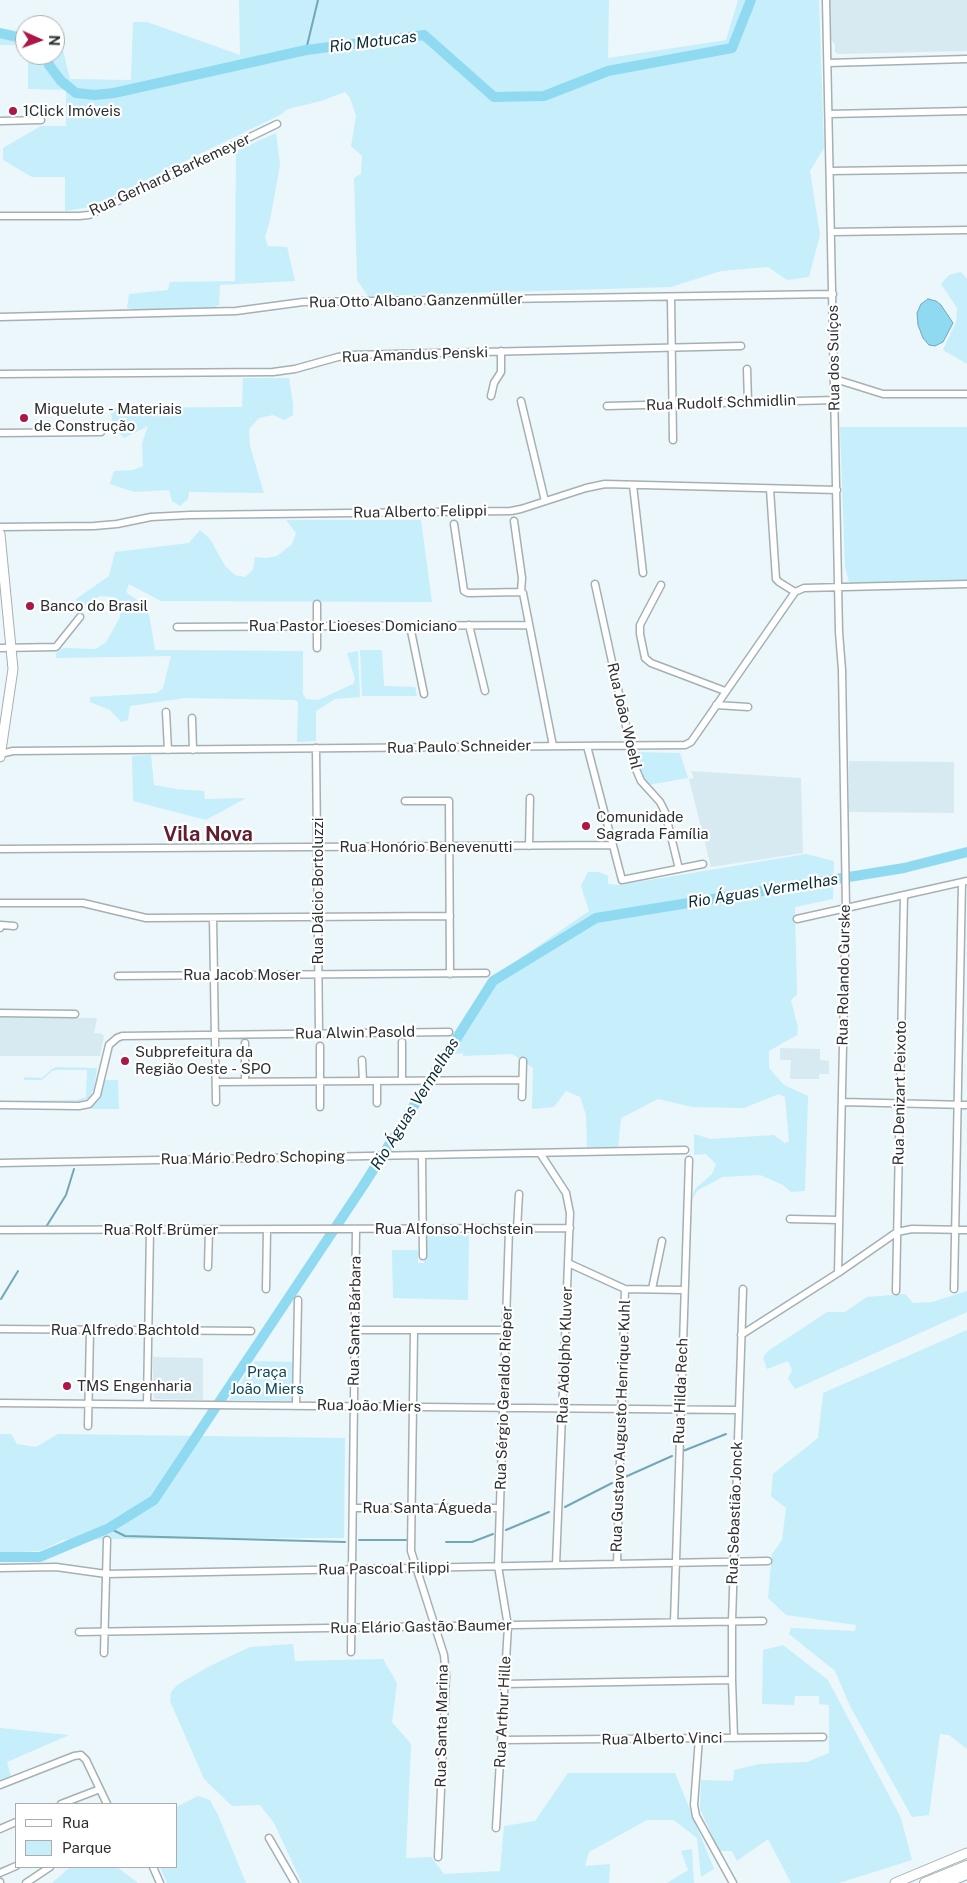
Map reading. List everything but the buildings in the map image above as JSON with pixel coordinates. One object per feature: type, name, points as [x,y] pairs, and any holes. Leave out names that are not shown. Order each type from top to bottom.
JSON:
[{"type":"highway","points":[[924,1883],[967,1866]]},
{"type":"highway","points":[[944,1883],[967,1874]]},
{"type":"main road","points":[[0,534],[2,590],[12,648],[13,669],[4,705],[0,755]]},
{"type":"main road","points":[[895,1883],[967,1853]]},
{"type":"street","name":"Rua dos Suíços","points":[[826,0],[838,587]]},
{"type":"street","points":[[828,63],[967,60]]},
{"type":"street","points":[[829,114],[967,111]]},
{"type":"street","points":[[0,121],[41,120]]},
{"type":"street","name":"Rua Gerhard Barkemeyer","points":[[0,216],[90,215],[277,124]]},
{"type":"street","points":[[830,171],[967,169]]},
{"type":"street","points":[[832,232],[967,230]]},
{"type":"street","name":"Rua Otto Albano Ganzenmüller","points":[[0,317],[236,311],[303,302],[671,298],[833,294]]},
{"type":"street","points":[[671,298],[673,440]]},
{"type":"street","name":"Rua Amandus Penski","points":[[0,374],[273,372],[294,370],[351,355],[741,346]]},
{"type":"street","points":[[491,396],[494,383],[501,372],[501,351]]},
{"type":"street","points":[[747,369],[748,402]]},
{"type":"street","points":[[834,379],[883,394],[967,394]]},
{"type":"street","name":"Rua Rudolf Schmidlin","points":[[607,406],[835,400]]},
{"type":"street","points":[[521,402],[545,501]]},
{"type":"street","points":[[0,433],[101,432]]},
{"type":"street","name":"Rua Alberto Felippi","points":[[0,527],[94,526],[151,517],[190,515],[511,511],[595,485],[837,490]]},
{"type":"street","points":[[634,485],[643,573]]},
{"type":"street","points":[[770,489],[776,579],[795,592],[804,588],[967,584]]},
{"type":"street","points":[[514,521],[522,578],[522,593],[553,746]]},
{"type":"street","points":[[454,524],[464,592],[522,593]]},
{"type":"street","name":"Rua João Woehl","points":[[595,584],[629,745],[639,776],[660,802],[665,812],[680,869]]},
{"type":"street","points":[[661,585],[640,625],[645,658],[652,663],[726,691]]},
{"type":"street","name":"Rua Rolando Gurske","points":[[838,587],[842,670],[846,908],[838,1273]]},
{"type":"street","name":"Rua Paulo Schneider","points":[[0,755],[13,751],[688,744],[795,592]]},
{"type":"street","points":[[317,604],[317,648]]},
{"type":"street","points":[[0,648],[56,647],[80,617]]},
{"type":"street","points":[[469,625],[485,691]]},
{"type":"street","name":"Rua Pastor Lioeses Domiciano","points":[[177,627],[529,625]]},
{"type":"street","points":[[410,626],[424,694]]},
{"type":"street","points":[[716,705],[748,707]]},
{"type":"street","points":[[166,712],[168,750]]},
{"type":"street","points":[[192,718],[193,750]]},
{"type":"street","points":[[587,746],[622,880],[703,864]]},
{"type":"street","name":"Rua Dálcio Bortoluzzi","points":[[316,748],[319,1033]]},
{"type":"street","points":[[529,846],[530,798]]},
{"type":"street","points":[[404,801],[450,801],[450,974]]},
{"type":"street","name":"Rua Honório Benevenutti","points":[[0,849],[613,846]]},
{"type":"street","points":[[797,919],[965,881],[954,1289]]},
{"type":"street","name":"Rua Denizart Peixoto","points":[[896,1291],[904,895]]},
{"type":"street","points":[[0,903],[83,903],[146,918],[450,916]]},
{"type":"street","points":[[214,918],[216,1102]]},
{"type":"street","points":[[0,928],[1,925],[14,926]]},
{"type":"street","name":"Rua Jacob Moser","points":[[118,976],[486,974]]},
{"type":"street","points":[[0,1013],[75,1014]]},
{"type":"street","name":"Rua Alwin Pasold","points":[[0,1106],[79,1106],[89,1104],[99,1090],[108,1050],[112,1041],[129,1036],[449,1032]]},
{"type":"street","points":[[402,1042],[402,1081]]},
{"type":"street","points":[[245,1043],[245,1082]]},
{"type":"street","points":[[320,1046],[320,1107]]},
{"type":"street","points":[[362,1060],[363,1081]]},
{"type":"street","points":[[522,1097],[523,1061]]},
{"type":"street","points":[[216,1082],[522,1080]]},
{"type":"street","points":[[377,1102],[378,1081]]},
{"type":"street","points":[[842,1102],[967,1105]]},
{"type":"street","name":"Rua Mário Pedro Schoping","points":[[0,1163],[685,1150]]},
{"type":"street","name":"Rua Adolpho Kluver","points":[[540,1153],[568,1199],[570,1228],[556,1565]]},
{"type":"street","points":[[422,1155],[422,1256]]},
{"type":"street","name":"Rua Hilda Rech","points":[[674,1622],[689,1160]]},
{"type":"street","points":[[517,1229],[518,1194]]},
{"type":"street","points":[[790,1219],[839,1220]]},
{"type":"street","name":"Rua Alfonso Hochstein","points":[[322,1230],[570,1228]]},
{"type":"street","name":"Rua Sérgio Geraldo Rieper","points":[[498,1566],[510,1229]]},
{"type":"street","points":[[741,1335],[838,1273],[897,1232],[912,1229],[967,1230]]},
{"type":"street","name":"Rua Rolf Brümer","points":[[0,1230],[322,1230]]},
{"type":"street","points":[[147,1404],[150,1230]]},
{"type":"street","points":[[208,1267],[209,1230]]},
{"type":"street","points":[[266,1289],[268,1230]]},
{"type":"street","name":"Rua Santa Bárbara","points":[[352,1652],[356,1230]]},
{"type":"street","points":[[652,1289],[662,1242]]},
{"type":"street","points":[[568,1263],[625,1289],[684,1290]]},
{"type":"street","name":"Rua Gustavo Augusto Henrique Kuhl","points":[[617,1564],[625,1289]]},
{"type":"street","name":"Rua Sebastião Jonck","points":[[734,1738],[732,1621],[743,1289]]},
{"type":"street","points":[[296,1405],[298,1300]]},
{"type":"street","name":"Rua Alfredo Bachtold","points":[[0,1330],[251,1331]]},
{"type":"street","points":[[88,1426],[90,1330]]},
{"type":"street","points":[[355,1330],[506,1330]]},
{"type":"street","name":"Rua Santa Marina","points":[[414,1330],[411,1550],[415,1568],[444,1655],[446,1676],[438,1856]]},
{"type":"street","name":"Rua João Miers","points":[[0,1402],[738,1410]]},
{"type":"street","name":"Rua Santa Águeda","points":[[353,1508],[500,1508]]},
{"type":"street","points":[[104,1653],[107,1540]]},
{"type":"street","name":"Rua Pascoal Filippi","points":[[0,1568],[56,1567],[106,1574],[768,1561]]},
{"type":"street","name":"Rua Arthur Hille","points":[[496,1828],[508,1626],[498,1566]]},
{"type":"street","name":"Rua Elário Gastão Baumer","points":[[79,1632],[763,1621]]},
{"type":"street","points":[[505,1684],[732,1680]]},
{"type":"street","name":"Rua Alberto Vinci","points":[[502,1740],[823,1737]]},
{"type":"street","points":[[699,1738],[694,1805],[696,1816],[733,1883]]},
{"type":"street","points":[[0,1785],[81,1755],[86,1760],[107,1803]]},
{"type":"street","points":[[64,1803],[100,1789]]},
{"type":"street","points":[[0,1829],[15,1822]]},
{"type":"street","points":[[269,1838],[295,1883]]},
{"type":"street","points":[[0,1873],[15,1866]]},
{"type":"street","points":[[26,1883],[48,1868]]},
{"type":"street","points":[[153,1868],[160,1883]]},
{"type":"shaded area","points":[[830,0],[967,0],[967,51],[838,54],[835,52],[835,45],[831,39]]},
{"type":"shaded area","points":[[849,761],[954,762],[954,813],[849,812]]},
{"type":"shaded area","points":[[691,771],[801,778],[803,853],[711,867],[689,779],[694,778]]},
{"type":"shaded area","points":[[0,1016],[97,1018],[94,1033],[104,1036],[100,1056],[0,1056]]},
{"type":"shaded area","points":[[780,1048],[820,1049],[820,1060],[829,1061],[829,1074],[819,1074],[819,1079],[790,1079],[791,1060],[780,1060]]},
{"type":"shaded area","points":[[153,1357],[203,1358],[203,1400],[155,1399],[153,1394]]},
{"type":"green space","points":[[239,0],[609,0],[608,58],[726,40],[738,0],[819,0],[824,148],[810,171],[820,235],[809,277],[787,280],[768,267],[721,271],[671,287],[368,296],[357,280],[354,178],[361,174],[362,156],[351,146],[356,116],[350,98],[345,92],[321,101],[288,109],[280,115],[90,207],[65,211],[65,177],[32,177],[3,160],[3,148],[41,126],[66,126],[66,90],[28,89],[28,65],[65,65],[65,58],[70,79],[131,80],[133,22],[147,22],[240,55]]},
{"type":"green space","points":[[0,28],[15,30],[15,45],[0,45]]},
{"type":"green space","points":[[276,133],[280,165],[265,237],[268,246],[287,247],[295,281],[220,285],[219,305],[214,308],[137,310],[127,308],[129,294],[168,290],[170,282],[235,281],[236,151]]},
{"type":"green space","points":[[961,272],[967,279],[967,364],[943,350],[956,322],[957,308],[941,284],[949,275]]},
{"type":"green space","points":[[243,378],[289,378],[293,415],[284,420],[273,415],[259,418],[249,429],[250,446],[264,493],[189,492],[188,499],[180,506],[172,501],[169,490],[134,492],[110,484],[114,471],[133,470],[143,466],[142,443],[148,426],[124,438],[113,426],[110,408],[242,407]]},
{"type":"green space","points":[[840,427],[967,427],[967,581],[856,584],[849,582],[845,567]]},
{"type":"green space","points":[[286,520],[421,520],[432,602],[161,601],[129,584],[126,592],[148,608],[155,650],[303,651],[303,694],[306,699],[318,700],[353,684],[355,679],[347,653],[358,651],[360,697],[335,699],[316,711],[316,741],[297,742],[298,702],[294,700],[185,698],[130,706],[128,720],[121,722],[110,710],[90,702],[90,697],[157,693],[163,688],[171,656],[56,658],[56,653],[63,648],[96,649],[106,642],[120,617],[120,606],[114,597],[100,596],[89,602],[78,613],[76,599],[109,576],[115,552],[189,543],[200,530],[210,539],[225,566],[235,575],[245,577],[253,570],[255,557],[277,556],[292,544],[296,533]]},
{"type":"green space","points":[[360,650],[382,650],[384,686],[415,687],[417,696],[362,696]]},
{"type":"green space","points":[[635,752],[680,753],[688,778],[648,785],[640,776]]},
{"type":"green space","points":[[151,755],[154,785],[204,791],[205,799],[246,798],[206,820],[133,801],[132,756]]},
{"type":"green space","points":[[806,854],[834,861],[833,899],[795,907],[797,995],[791,1000],[798,1028],[797,1035],[769,1051],[769,1068],[784,1085],[808,1096],[805,1191],[791,1192],[783,1185],[760,1175],[723,1177],[698,1190],[691,1200],[695,1189],[712,1174],[716,1164],[706,1154],[694,1155],[694,1134],[711,1139],[774,1135],[785,1143],[789,1141],[785,1097],[779,1094],[744,1108],[692,1107],[658,1099],[621,1118],[618,1148],[590,1149],[587,1147],[586,1115],[580,1097],[566,1091],[554,1107],[532,1109],[533,1068],[512,1054],[463,1056],[463,1053],[442,1056],[496,975],[589,911],[581,886],[588,872],[599,872],[608,876],[608,884],[620,885]]},
{"type":"green space","points":[[56,1067],[97,1068],[94,1089],[89,1098],[81,1101],[0,1101],[77,1100],[86,1097],[87,1070],[57,1070],[52,1071],[42,1080],[24,1080],[24,1077],[42,1078]]},
{"type":"green space","points":[[104,1080],[118,1080],[119,1109],[89,1109],[98,1101]]},
{"type":"green space","points":[[426,1235],[469,1235],[468,1300],[393,1298],[392,1250],[418,1250],[418,1263],[424,1263]]},
{"type":"green space","points":[[967,1291],[967,1312],[795,1389],[788,1379],[792,1370],[788,1361],[767,1369],[763,1358],[768,1351],[827,1312],[845,1312],[867,1297],[905,1294],[913,1303],[932,1302]]},
{"type":"green space","points":[[967,1330],[967,1749],[949,1735],[940,1734],[929,1815],[912,1817],[850,1706],[835,1671],[789,1634],[791,1628],[855,1631],[856,1625],[786,1615],[768,1598],[772,1554],[782,1540],[786,1508],[771,1496],[773,1474],[818,1438],[823,1393]]},
{"type":"green space","name":"Praça João Miers","points":[[255,1361],[293,1362],[293,1401],[229,1400]]},
{"type":"green space","points":[[0,1434],[11,1434],[17,1444],[36,1447],[58,1434],[345,1438],[344,1538],[63,1540],[40,1551],[0,1553]]},
{"type":"green space","points":[[293,1644],[295,1661],[383,1659],[397,1683],[392,1722],[411,1744],[406,1858],[431,1857],[444,1874],[500,1871],[504,1826],[535,1821],[568,1773],[675,1773],[714,1869],[701,1877],[697,1838],[674,1820],[647,1820],[589,1852],[585,1866],[610,1864],[609,1883],[302,1883],[274,1823],[260,1805],[232,1806],[204,1779],[170,1701],[171,1692],[177,1685],[208,1667],[250,1647]]},
{"type":"green space","points":[[783,1645],[828,1680],[901,1818],[912,1860],[839,1883],[791,1883],[768,1839],[737,1861],[732,1851],[719,1851],[700,1809],[701,1780],[733,1781],[734,1770],[759,1764],[807,1762],[829,1753],[829,1705],[819,1704],[819,1696],[795,1696],[794,1705],[762,1704],[763,1650]]},
{"type":"green space","points":[[0,1728],[69,1735],[7,1762],[11,1777],[0,1782]]},
{"type":"green space","points":[[198,1796],[210,1800],[246,1883],[167,1883],[160,1868],[178,1868],[178,1806]]},
{"type":"green space","points":[[692,1849],[694,1883],[667,1883],[688,1870],[681,1851]]},
{"type":"green space","points":[[69,1868],[118,1868],[138,1883],[52,1883]]},
{"type":"water","points":[[928,299],[936,301],[941,305],[953,323],[943,342],[935,346],[929,345],[923,338],[918,325],[917,313],[921,304]]},
{"type":"waterway","points":[[306,50],[318,0]]},
{"type":"waterway","name":"Rio Motucas","points":[[49,65],[61,81],[76,93],[95,95],[114,93],[306,50],[424,35],[494,97],[544,96],[608,71],[732,48],[751,0]]},
{"type":"waterway","name":"Rio Motucas","points":[[0,33],[15,37]]},
{"type":"waterway","name":"Rio Águas Vermelhas","points":[[0,1557],[40,1557],[109,1528],[154,1500],[363,1186],[493,981],[596,918],[904,868],[967,852]]},
{"type":"waterway","points":[[46,1227],[66,1195],[74,1169]]},
{"type":"waterway","points":[[1,1299],[18,1271]]},
{"type":"waterway","points":[[683,1451],[726,1434]]},
{"type":"waterway","points":[[625,1477],[672,1456]]},
{"type":"waterway","points":[[565,1507],[612,1483]]},
{"type":"waterway","points":[[506,1530],[549,1512]]},
{"type":"waterway","points":[[109,1528],[125,1536],[345,1542]]},
{"type":"waterway","points":[[446,1542],[472,1542],[493,1534]]},
{"type":"waterway","points":[[359,1540],[406,1540]]},
{"type":"place","name":"1Click Imóveis","points":[[13,111]]},
{"type":"place","name":"Miquelute - Materiais de Construção","points":[[24,418]]},
{"type":"place","name":"Banco do Brasil","points":[[30,606]]},
{"type":"place","name":"Comunidade Sagrada Família","points":[[586,826]]},
{"type":"place","name":"Subprefeitura da Região Oeste - SPO","points":[[125,1061]]},
{"type":"place","name":"TMS Engenharia","points":[[67,1386]]},
{"type":"district","name":"Vila Nova","points":[[208,835]]}]
